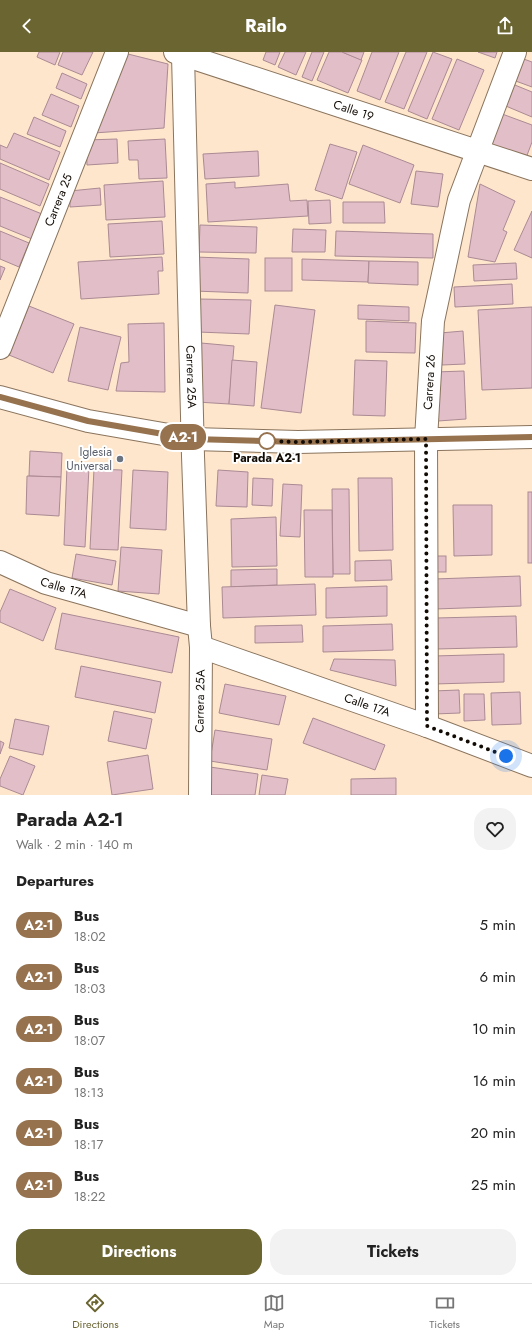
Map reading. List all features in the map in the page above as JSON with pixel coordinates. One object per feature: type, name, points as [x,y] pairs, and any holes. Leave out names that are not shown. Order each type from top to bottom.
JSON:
[{"type":"street","name":"Carrera 25","points":[[0,348],[117,52]]},
{"type":"street","name":"Carrera 26","points":[[427,726],[426,439],[434,321],[459,200],[515,52]]},
{"type":"street","name":"Calle 19","points":[[179,54],[532,169]]},
{"type":"street","name":"Carrera 25A","points":[[179,54],[200,637],[200,795]]},
{"type":"street","points":[[0,397],[88,421],[192,439],[298,442],[532,437]]},
{"type":"street","name":"Calle 17A","points":[[0,562],[46,583],[200,637],[532,766]]},
{"type":"building","points":[[39,52],[60,52],[55,65],[37,57]]},
{"type":"building","points":[[63,52],[93,52],[82,75],[58,65]]},
{"type":"building","points":[[266,52],[280,52],[275,65],[263,60]]},
{"type":"building","points":[[285,52],[306,52],[296,75],[278,67]]},
{"type":"building","points":[[312,52],[324,52],[312,81],[302,77]]},
{"type":"building","points":[[329,52],[342,52],[362,60],[348,93],[317,80]]},
{"type":"building","points":[[342,52],[364,52],[361,60]]},
{"type":"building","points":[[372,52],[399,52],[380,100],[357,91]]},
{"type":"building","points":[[406,52],[427,52],[404,109],[385,102]]},
{"type":"building","points":[[433,52],[452,59],[427,119],[408,111]]},
{"type":"building","points":[[478,52],[497,52],[495,58]]},
{"type":"building","points":[[124,53],[168,64],[164,128],[94,133]]},
{"type":"building","points":[[521,58],[532,62],[532,87],[513,80]]},
{"type":"building","points":[[457,59],[484,70],[459,130],[432,119]]},
{"type":"building","points":[[62,73],[87,84],[81,99],[56,88]]},
{"type":"building","points":[[510,83],[532,92],[532,117],[501,104]]},
{"type":"building","points":[[51,94],[79,106],[71,127],[42,115]]},
{"type":"building","points":[[494,111],[532,125],[532,142],[526,158],[483,141]]},
{"type":"building","points":[[34,117],[66,131],[60,147],[27,134]]},
{"type":"building","points":[[14,133],[60,152],[49,180],[0,159],[0,145],[7,148]]},
{"type":"building","points":[[117,139],[118,163],[87,165],[86,140]]},
{"type":"building","points":[[165,139],[167,178],[139,179],[138,160],[129,160],[128,141]]},
{"type":"building","points":[[330,144],[357,152],[342,199],[315,190]]},
{"type":"building","points":[[363,145],[414,165],[400,203],[349,184]]},
{"type":"building","points":[[258,151],[259,176],[205,179],[203,154]]},
{"type":"building","points":[[0,163],[49,184],[40,206],[0,189]]},
{"type":"building","points":[[416,171],[443,174],[438,207],[411,204]]},
{"type":"building","points":[[163,181],[165,217],[106,220],[104,185]]},
{"type":"building","points":[[235,182],[235,188],[288,184],[290,201],[307,200],[308,216],[208,222],[206,184]]},
{"type":"building","points":[[480,184],[515,201],[503,230],[507,232],[495,262],[468,257]]},
{"type":"building","points":[[100,188],[101,205],[70,207],[70,191]]},
{"type":"building","points":[[0,197],[42,214],[32,239],[0,226]]},
{"type":"building","points":[[330,200],[331,223],[309,224],[308,201]]},
{"type":"building","points":[[343,202],[384,202],[385,223],[343,223]]},
{"type":"building","points":[[532,211],[532,258],[514,250]]},
{"type":"building","points":[[162,221],[164,254],[110,257],[108,224]]},
{"type":"building","points":[[200,225],[257,227],[256,253],[199,252]]},
{"type":"building","points":[[293,229],[326,230],[325,252],[292,252]]},
{"type":"building","points":[[0,231],[29,243],[19,267],[0,259]]},
{"type":"building","points":[[336,231],[433,234],[433,258],[335,256]]},
{"type":"building","points":[[162,257],[163,271],[158,271],[159,294],[81,299],[78,262]]},
{"type":"building","points":[[195,257],[249,259],[248,293],[194,291]]},
{"type":"building","points":[[265,258],[292,258],[292,291],[265,291]]},
{"type":"building","points":[[302,259],[369,261],[368,282],[302,280]]},
{"type":"building","points":[[369,261],[418,262],[418,285],[368,283]]},
{"type":"building","points":[[516,263],[517,279],[474,281],[473,265]]},
{"type":"building","points":[[0,266],[5,268],[0,280]]},
{"type":"building","points":[[512,284],[513,304],[455,307],[454,287]]},
{"type":"building","points":[[199,299],[251,300],[249,334],[198,332]]},
{"type":"building","points":[[275,305],[315,310],[301,413],[261,408]]},
{"type":"building","points":[[358,305],[409,307],[409,321],[358,319]]},
{"type":"building","points":[[29,306],[74,324],[53,373],[9,355]]},
{"type":"building","points":[[532,307],[532,388],[482,390],[478,310]]},
{"type":"building","points":[[366,321],[416,323],[415,353],[366,352]]},
{"type":"building","points":[[164,323],[165,392],[116,391],[121,363],[129,362],[128,324]]},
{"type":"building","points":[[80,327],[121,337],[108,390],[68,381]]},
{"type":"building","points":[[463,331],[465,364],[442,365],[440,333]]},
{"type":"building","points":[[201,343],[234,346],[229,404],[197,402]]},
{"type":"building","points":[[232,360],[257,362],[254,406],[229,404]]},
{"type":"building","points":[[355,360],[387,361],[385,416],[353,415]]},
{"type":"building","points":[[464,371],[466,419],[438,421],[435,372]]},
{"type":"building","points":[[30,451],[62,453],[61,477],[29,476]]},
{"type":"building","points":[[67,466],[89,467],[85,547],[64,545]]},
{"type":"building","points":[[94,469],[122,470],[118,550],[90,549]]},
{"type":"building","points":[[133,470],[168,472],[166,530],[130,528]]},
{"type":"building","points":[[218,470],[248,472],[247,507],[216,506]]},
{"type":"building","points":[[27,476],[61,477],[59,516],[26,514]]},
{"type":"building","points":[[253,478],[273,479],[272,506],[252,505]]},
{"type":"building","points":[[358,478],[392,478],[393,550],[359,551]]},
{"type":"building","points":[[283,484],[302,485],[300,537],[280,536]]},
{"type":"building","points":[[332,489],[349,489],[350,574],[333,574]]},
{"type":"building","points":[[528,492],[532,492],[532,563],[528,563]]},
{"type":"building","points":[[453,505],[492,505],[492,555],[454,556]]},
{"type":"building","points":[[304,510],[332,510],[333,577],[305,577]]},
{"type":"building","points":[[276,517],[277,566],[232,567],[231,519]]},
{"type":"building","points":[[121,547],[162,550],[159,594],[118,591]]},
{"type":"building","points":[[76,554],[116,561],[112,585],[72,578]]},
{"type":"building","points":[[434,556],[446,556],[446,572],[434,572]]},
{"type":"building","points":[[391,560],[392,580],[355,581],[355,561]]},
{"type":"building","points":[[277,569],[277,585],[231,587],[231,570]]},
{"type":"building","points":[[520,576],[521,606],[435,609],[434,579]]},
{"type":"building","points":[[315,584],[316,615],[223,618],[222,587]]},
{"type":"building","points":[[387,586],[387,616],[326,618],[326,588]]},
{"type":"building","points":[[10,589],[56,608],[43,641],[0,622],[0,612]]},
{"type":"building","points":[[62,613],[179,637],[172,673],[55,649]]},
{"type":"building","points":[[516,616],[517,647],[436,649],[436,618]]},
{"type":"building","points":[[392,624],[393,650],[323,652],[323,626]]},
{"type":"building","points":[[302,625],[303,642],[255,643],[255,626]]},
{"type":"building","points":[[504,654],[504,682],[434,684],[434,656]]},
{"type":"building","points":[[334,659],[395,660],[396,686],[330,670]]},
{"type":"building","points":[[81,666],[161,682],[155,713],[75,697]]},
{"type":"building","points":[[225,684],[286,696],[279,725],[219,713]]},
{"type":"building","points":[[459,690],[460,713],[434,714],[433,691]]},
{"type":"building","points":[[520,692],[521,724],[492,725],[491,693]]},
{"type":"building","points":[[464,694],[484,694],[485,720],[464,721]]},
{"type":"building","points":[[114,711],[152,719],[146,749],[108,741]]},
{"type":"building","points":[[313,718],[385,745],[375,770],[303,743]]},
{"type":"building","points":[[15,719],[49,726],[43,755],[9,748]]},
{"type":"building","points":[[215,730],[272,739],[267,770],[210,761]]},
{"type":"building","points":[[0,741],[4,743],[0,754]]},
{"type":"building","points":[[148,755],[153,789],[112,795],[107,762]]},
{"type":"building","points":[[10,756],[35,766],[23,795],[0,786],[0,779]]},
{"type":"building","points":[[210,767],[258,774],[255,795],[205,795]]},
{"type":"building","points":[[262,775],[288,779],[285,795],[259,795]]},
{"type":"building","points":[[396,778],[396,795],[351,795],[351,779]]},
{"type":"bus line","name":"A2-1","points":[[0,397],[88,421],[192,439],[298,442],[532,437]]},
{"type":"place","name":"Parada A2-1","points":[[267,441]]},
{"type":"place","name":"Iglesia Universal","points":[[120,459]]},
{"type":"route","points":[[267,441],[298,442],[426,439],[427,726],[506,756]]}]
